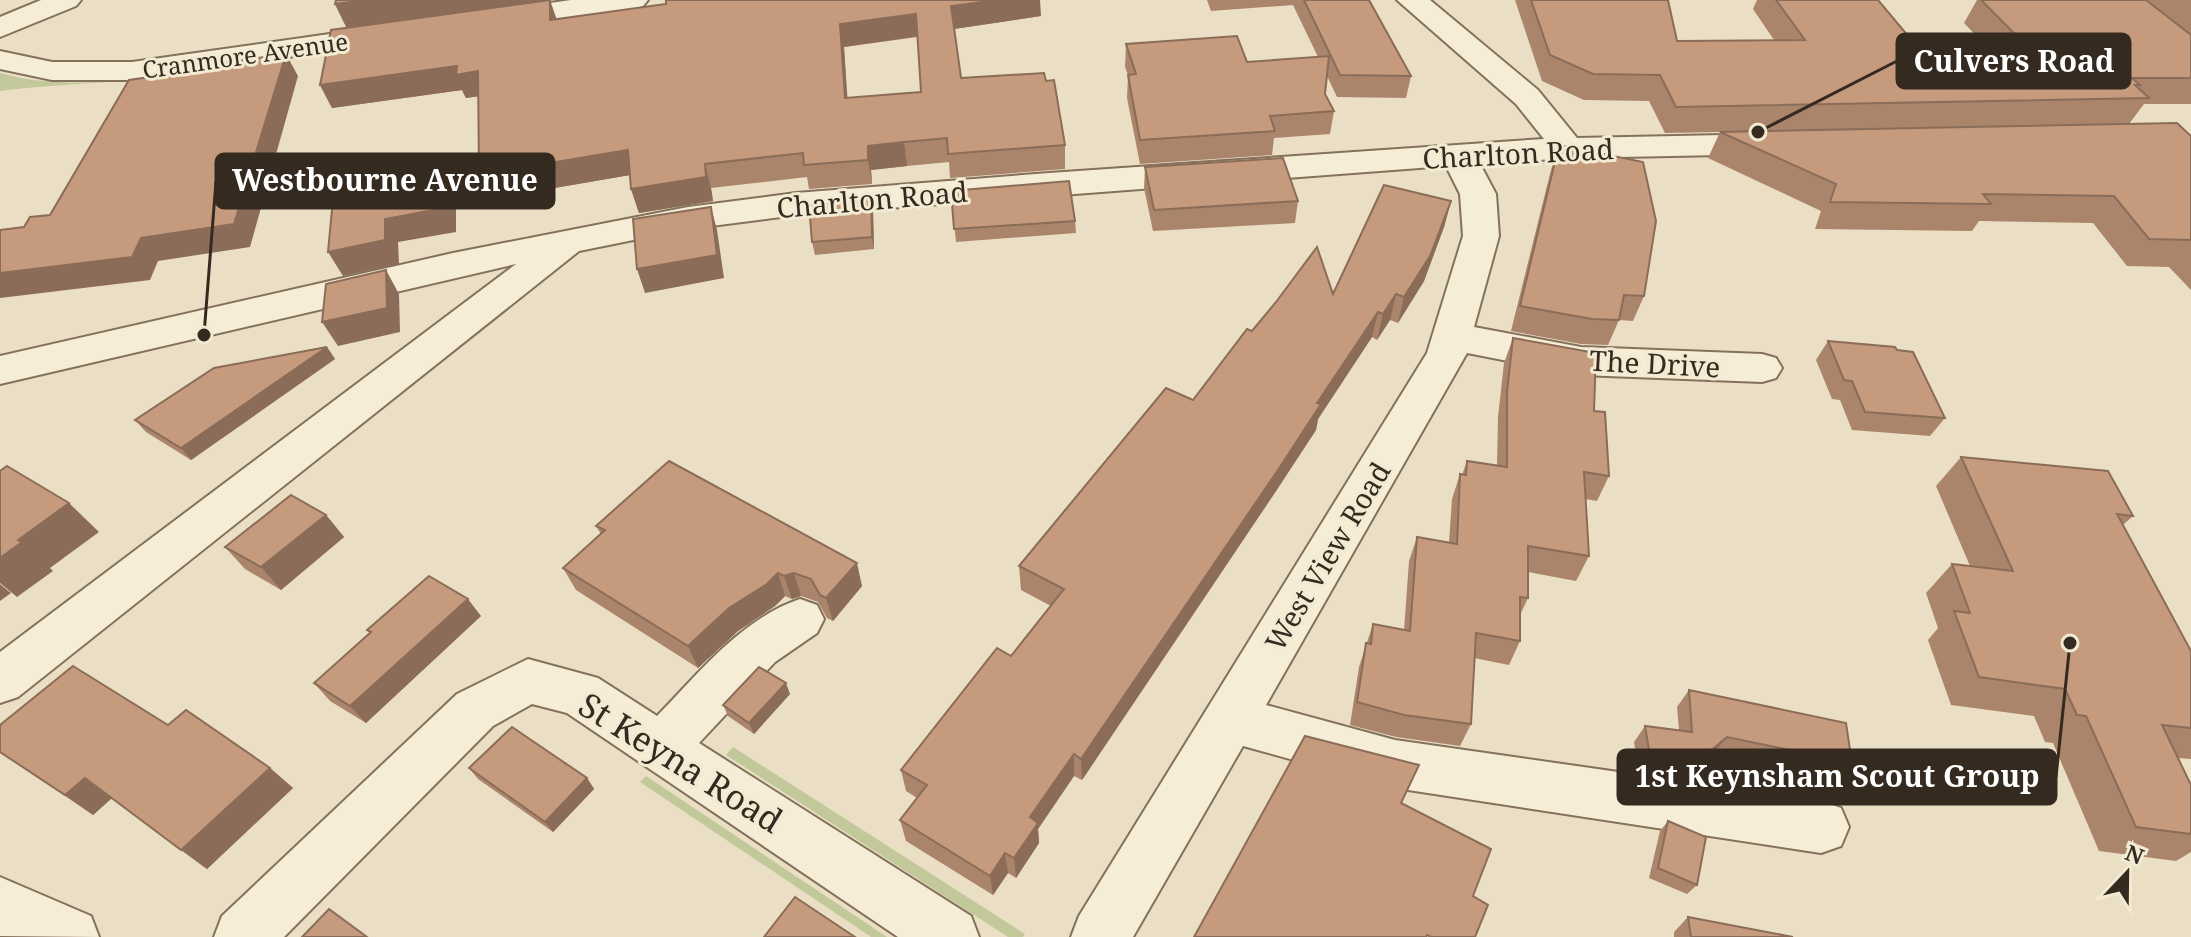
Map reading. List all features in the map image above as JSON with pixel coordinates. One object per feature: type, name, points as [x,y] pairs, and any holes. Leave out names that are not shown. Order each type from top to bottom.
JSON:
[{"type":"street","points":[[0,28],[66,0]]},
{"type":"street","points":[[461,24],[633,0]]},
{"type":"street","points":[[1412,0],[1527,97],[1568,148]]},
{"type":"street","name":"Cranmore Avenue","points":[[0,60],[52,71],[132,71],[414,31]]},
{"type":"street","name":"Charlton Road","points":[[0,370],[571,240],[688,218],[796,204],[1049,183],[1568,148],[1813,143]]},
{"type":"street","name":"West View Road","points":[[1100,937],[1447,354],[1481,236],[1478,194],[1458,155]]},
{"type":"street","points":[[0,681],[571,240]]},
{"type":"street","points":[[453,265],[460,326]]},
{"type":"street","name":"The Drive","points":[[1453,337],[1581,361],[1762,368]]},
{"type":"street","points":[[661,747],[757,647],[800,619]]},
{"type":"street","name":"St Keyna Road","points":[[243,937],[475,710],[528,681],[580,694],[950,937]]},
{"type":"street","points":[[1230,719],[1395,764],[1821,827]]},
{"type":"street","points":[[0,906],[70,937]]},
{"type":"green space","points":[[0,73],[69,82],[186,75],[0,91]]},
{"type":"green space","points":[[733,747],[1025,934],[1023,937],[1008,937],[726,755]]},
{"type":"green space","points":[[646,776],[887,937],[871,937],[640,782]]},
{"type":"building","points":[[336,0],[367,0],[335,4]]},
{"type":"building","points":[[550,0],[550,20],[666,4],[666,0],[997,0],[951,6],[961,78],[1044,73],[1046,81],[1054,80],[1065,145],[948,154],[947,138],[904,142],[868,146],[868,160],[804,165],[803,153],[705,164],[706,177],[631,189],[628,150],[479,175],[478,71],[456,75],[457,66],[320,85],[331,30]],"holes":[[[916,14],[921,92],[845,98],[840,24]]]},
{"type":"building","points":[[1304,0],[1369,0],[1411,76],[1340,75]]},
{"type":"building","points":[[1531,0],[1668,0],[1677,41],[1805,40],[1776,0],[1878,0],[1914,43],[2023,42],[1981,0],[2146,0],[2191,35],[2191,78],[2132,78],[2149,98],[1676,107],[1660,75],[1593,74],[1550,55]]},
{"type":"building","points":[[1237,36],[1247,62],[1329,56],[1325,94],[1334,111],[1270,116],[1275,131],[1140,140],[1128,75],[1136,74],[1126,44]]},
{"type":"building","points":[[286,54],[234,224],[141,238],[132,257],[0,273],[0,230],[24,227],[30,217],[50,215],[129,80],[185,72],[186,68]]},
{"type":"building","points":[[2177,123],[2191,136],[2191,240],[2149,239],[2114,196],[1983,194],[1991,204],[1830,202],[1836,184],[1720,132]]},
{"type":"building","points":[[1559,145],[1643,162],[1656,221],[1644,296],[1624,295],[1619,320],[1592,319],[1520,306]]},
{"type":"building","points":[[445,158],[444,208],[385,219],[385,240],[328,252],[335,178]]},
{"type":"building","points":[[1283,158],[1298,201],[1154,210],[1145,167]]},
{"type":"building","points":[[1069,181],[1075,221],[954,229],[951,191]]},
{"type":"building","points":[[1384,185],[1451,201],[1430,256],[1404,297],[1396,294],[1383,314],[1378,312],[1317,403],[1321,404],[1278,470],[1081,759],[1074,754],[1030,817],[1038,823],[1014,858],[1005,853],[990,876],[900,820],[927,785],[901,770],[997,648],[1011,656],[1064,589],[1019,566],[1166,388],[1193,400],[1247,329],[1252,331],[1276,302],[1317,247],[1333,294]]},
{"type":"building","points":[[871,198],[872,237],[812,242],[809,205]]},
{"type":"building","points":[[711,207],[717,255],[637,269],[633,219]]},
{"type":"building","points":[[386,270],[387,308],[322,322],[326,284]]},
{"type":"building","points":[[1513,338],[1596,353],[1594,411],[1605,412],[1609,476],[1584,472],[1589,556],[1528,546],[1528,598],[1520,597],[1520,641],[1476,633],[1471,724],[1404,715],[1357,702],[1366,643],[1371,644],[1373,624],[1410,631],[1417,537],[1457,544],[1460,474],[1466,475],[1467,461],[1507,467],[1507,392]]},
{"type":"building","points":[[1828,341],[1895,347],[1913,352],[1945,418],[1865,412],[1852,381],[1844,380]]},
{"type":"building","points":[[327,347],[181,448],[135,420],[214,368]]},
{"type":"building","points":[[1961,457],[2108,471],[2133,516],[2117,514],[2191,651],[2191,728],[2162,725],[2191,785],[2191,834],[2136,827],[2086,716],[2077,715],[2065,689],[1979,677],[1954,611],[1970,613],[1952,564],[2013,571]]},
{"type":"building","points":[[669,461],[857,563],[826,598],[820,595],[811,579],[794,573],[784,576],[778,573],[767,584],[729,608],[688,646],[563,568],[605,530],[596,526]]},
{"type":"building","points":[[7,466],[69,503],[18,540],[22,542],[0,558],[0,471]]},
{"type":"building","points":[[291,495],[326,515],[261,567],[225,547]]},
{"type":"building","points":[[429,576],[468,599],[350,706],[314,683],[371,632],[367,630]]},
{"type":"building","points":[[73,666],[168,725],[186,710],[270,768],[181,850],[85,778],[65,795],[0,752],[0,725]]},
{"type":"building","points":[[759,667],[786,683],[749,723],[723,705]]},
{"type":"building","points":[[1689,690],[1846,723],[1852,763],[1727,737],[1697,762],[1650,756],[1645,726],[1692,732]]},
{"type":"building","points":[[512,727],[587,778],[545,822],[469,768]]},
{"type":"building","points":[[1305,736],[1419,765],[1401,803],[1491,849],[1473,896],[1488,905],[1475,937],[1194,937]]},
{"type":"building","points":[[1668,821],[1706,837],[1697,885],[1658,868]]},
{"type":"building","points":[[795,897],[855,937],[764,937]]},
{"type":"building","points":[[329,909],[367,937],[302,937]]},
{"type":"building","points":[[1688,917],[1793,937],[1691,937]]},
{"type":"place","name":"Culvers Road","points":[[1758,132]]},
{"type":"place","name":"Westbourne Avenue","points":[[204,335]]},
{"type":"place","name":"1st Keynsham Scout Group","points":[[2070,643]]}]
